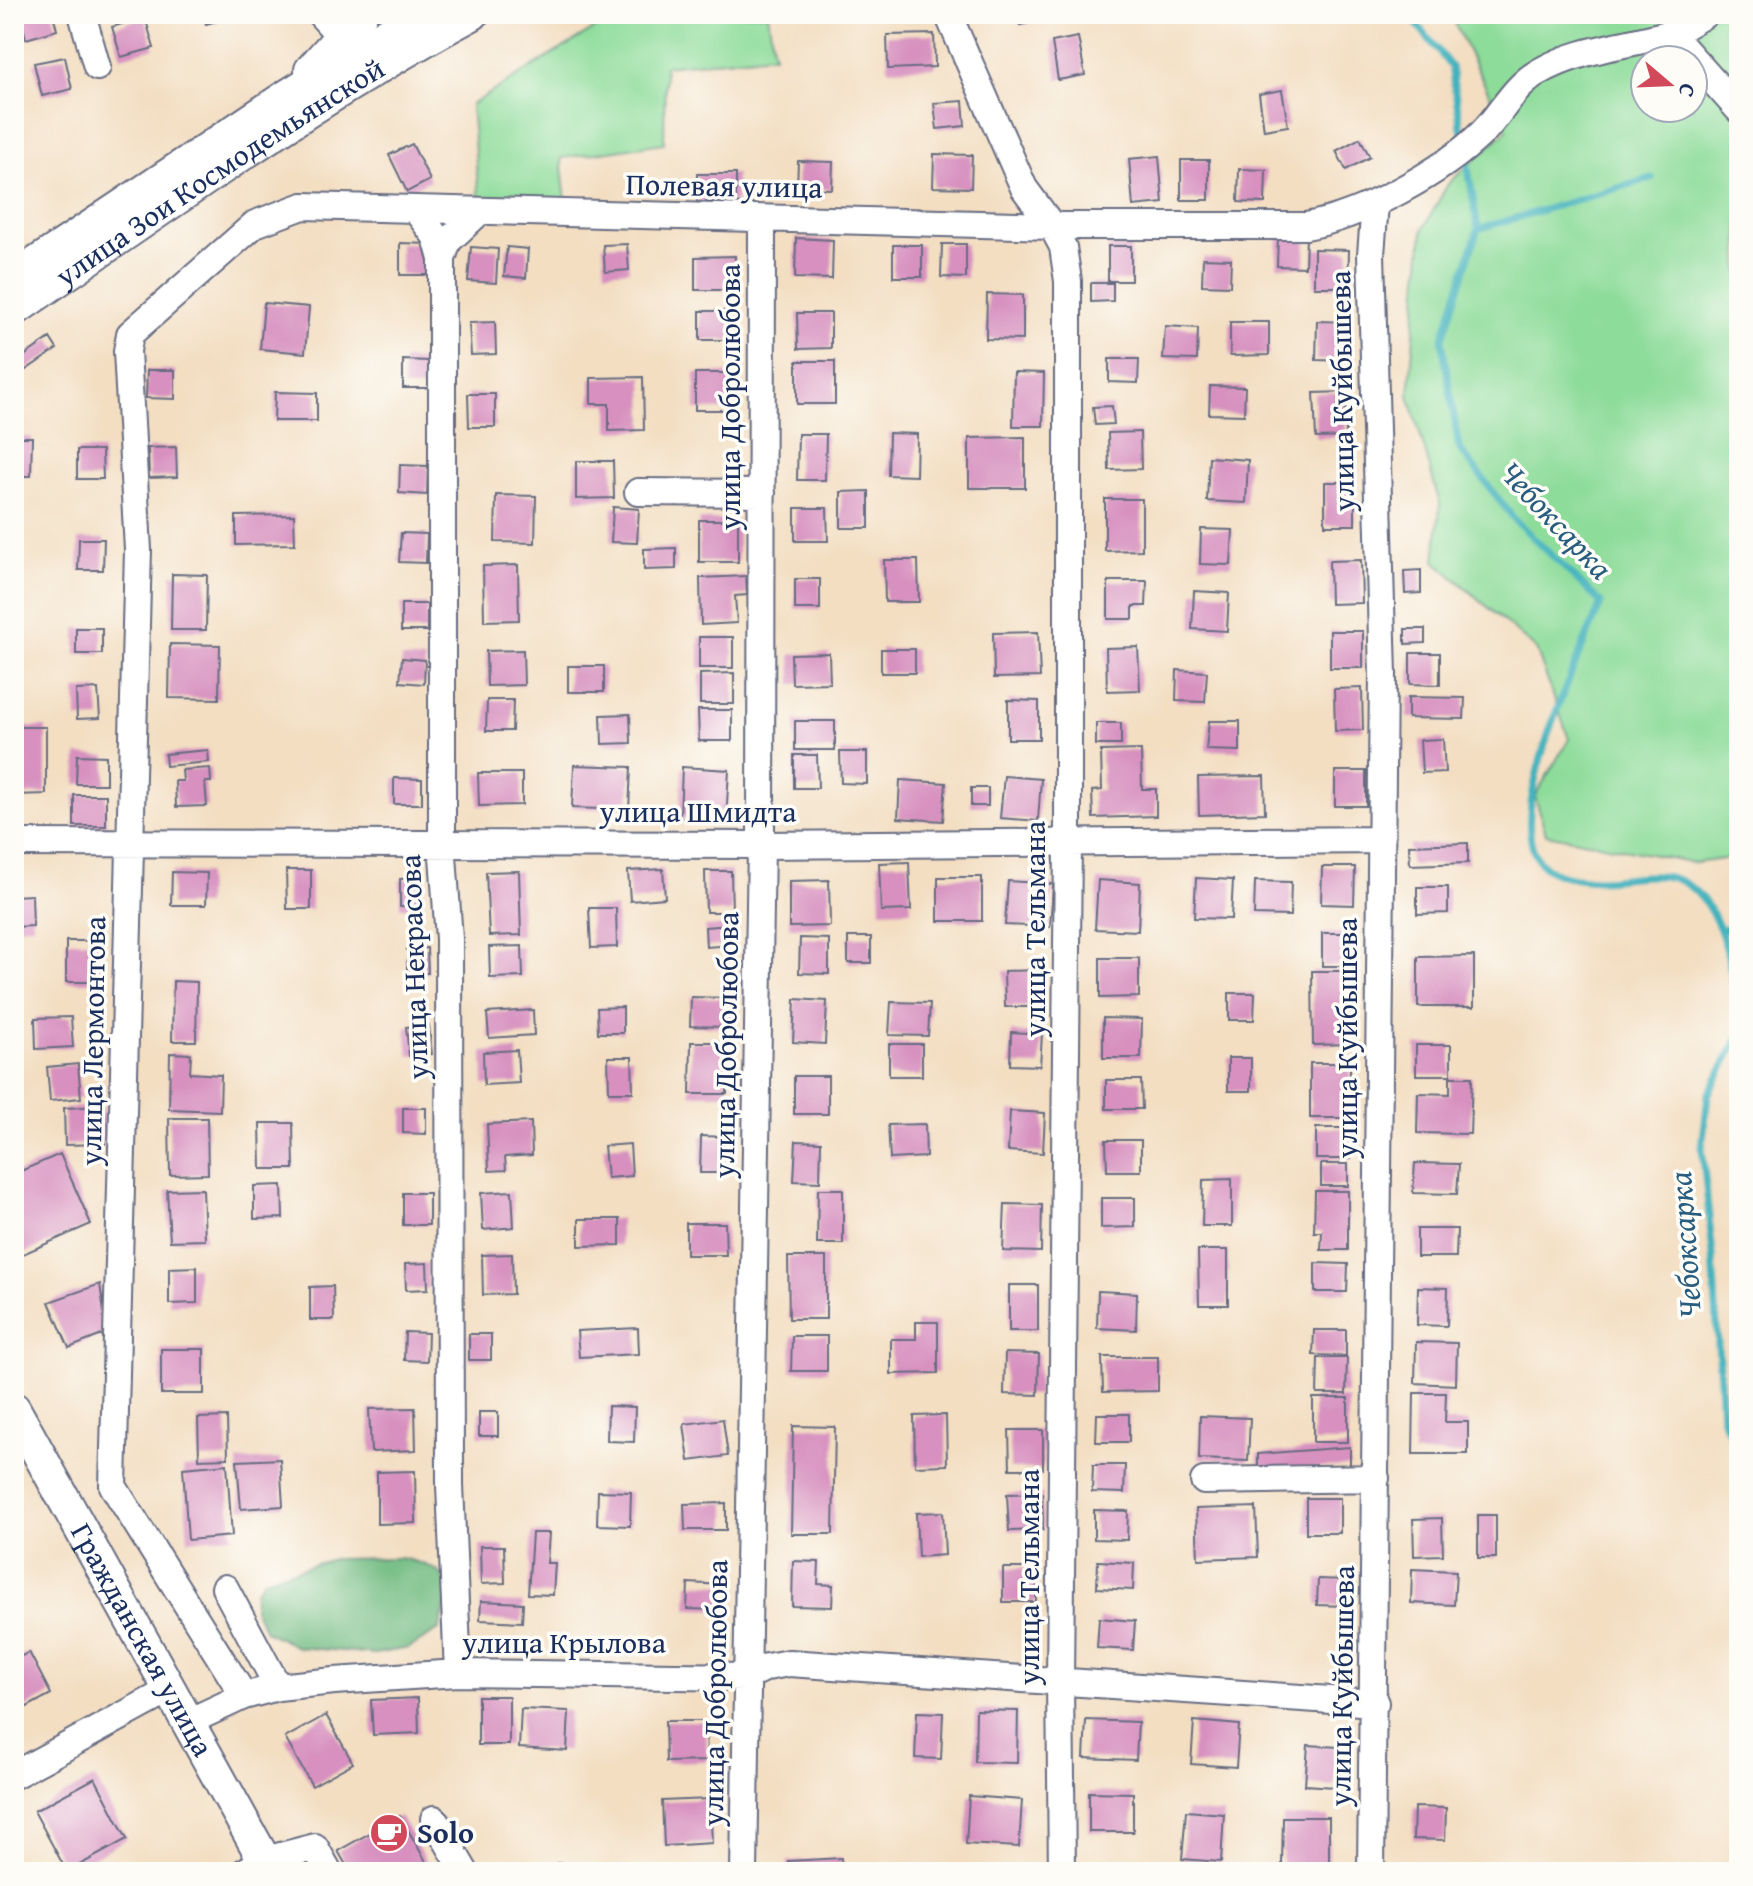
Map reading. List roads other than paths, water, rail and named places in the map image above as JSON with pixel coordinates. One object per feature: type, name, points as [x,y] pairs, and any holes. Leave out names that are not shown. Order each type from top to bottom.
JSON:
[{"type":"main road","name":"улица Зои Космодемьянской","points":[[14,278],[287,96],[419,14]]},
{"type":"main road","name":"улица Зои Космодемьянской","points":[[14,310],[304,114],[411,47],[472,14]]},
{"type":"main road","points":[[287,96],[340,21]]},
{"type":"main road","name":"Гражданская улица","points":[[14,1409],[188,1722],[260,1868]]},
{"type":"street","points":[[82,14],[97,67]]},
{"type":"street","name":"улица Тельмана","points":[[948,14],[1024,188],[1052,226],[1063,247],[1068,281],[1068,843],[1060,1682],[1062,1872]]},
{"type":"street","name":"Полевая улица","points":[[127,351],[130,334],[255,224],[303,206],[1052,226],[1306,226],[1340,220],[1375,204],[1472,143],[1512,94],[1539,72],[1583,54],[1670,33],[1705,14]]},
{"type":"street","points":[[1670,33],[1739,110]]},
{"type":"street","name":"улица Куйбышева","points":[[1371,1872],[1383,674],[1371,254],[1375,204]]},
{"type":"street","name":"улица Некрасова","points":[[416,210],[436,237],[442,259],[442,842],[449,939],[450,1470],[458,1673]]},
{"type":"street","points":[[442,259],[448,241],[478,213]]},
{"type":"street","name":"улица Добролюбова","points":[[744,1872],[761,845],[762,219]]},
{"type":"street","name":"улица Лермонтова","points":[[127,351],[138,550],[113,1486],[244,1696]]},
{"type":"street","points":[[638,492],[762,493]]},
{"type":"street","name":"улица Шмидта","points":[[14,843],[761,845],[1381,840]]},
{"type":"street","points":[[1204,1481],[1376,1478]]},
{"type":"street","points":[[225,1588],[278,1687]]},
{"type":"street","name":"улица Крылова","points":[[188,1722],[244,1696],[278,1687],[458,1673],[746,1677],[767,1667],[789,1663],[1375,1703]]},
{"type":"street","points":[[14,1775],[170,1690]]},
{"type":"street","points":[[434,1819],[465,1872]]},
{"type":"street","points":[[260,1868],[315,1847],[329,1872]]},
{"type":"waterway","name":"Чебоксарка","points":[[1409,14],[1451,67],[1463,140]]},
{"type":"waterway","name":"Чебоксарка","points":[[1466,156],[1478,229],[1442,341],[1459,448],[1515,520],[1601,603],[1548,735],[1530,810],[1531,841],[1541,863],[1560,874],[1598,880],[1663,876],[1686,884],[1697,893],[1717,922],[1723,938],[1739,1024]]},
{"type":"waterway","points":[[1478,229],[1652,178]]},
{"type":"waterway","points":[[1723,930],[1739,923]]},
{"type":"waterway","name":"Чебоксарка","points":[[1739,1038],[1708,1095],[1702,1148],[1713,1255],[1722,1417],[1739,1454]]},
{"type":"place","name":"Solo","points":[[389,1833]]}]
